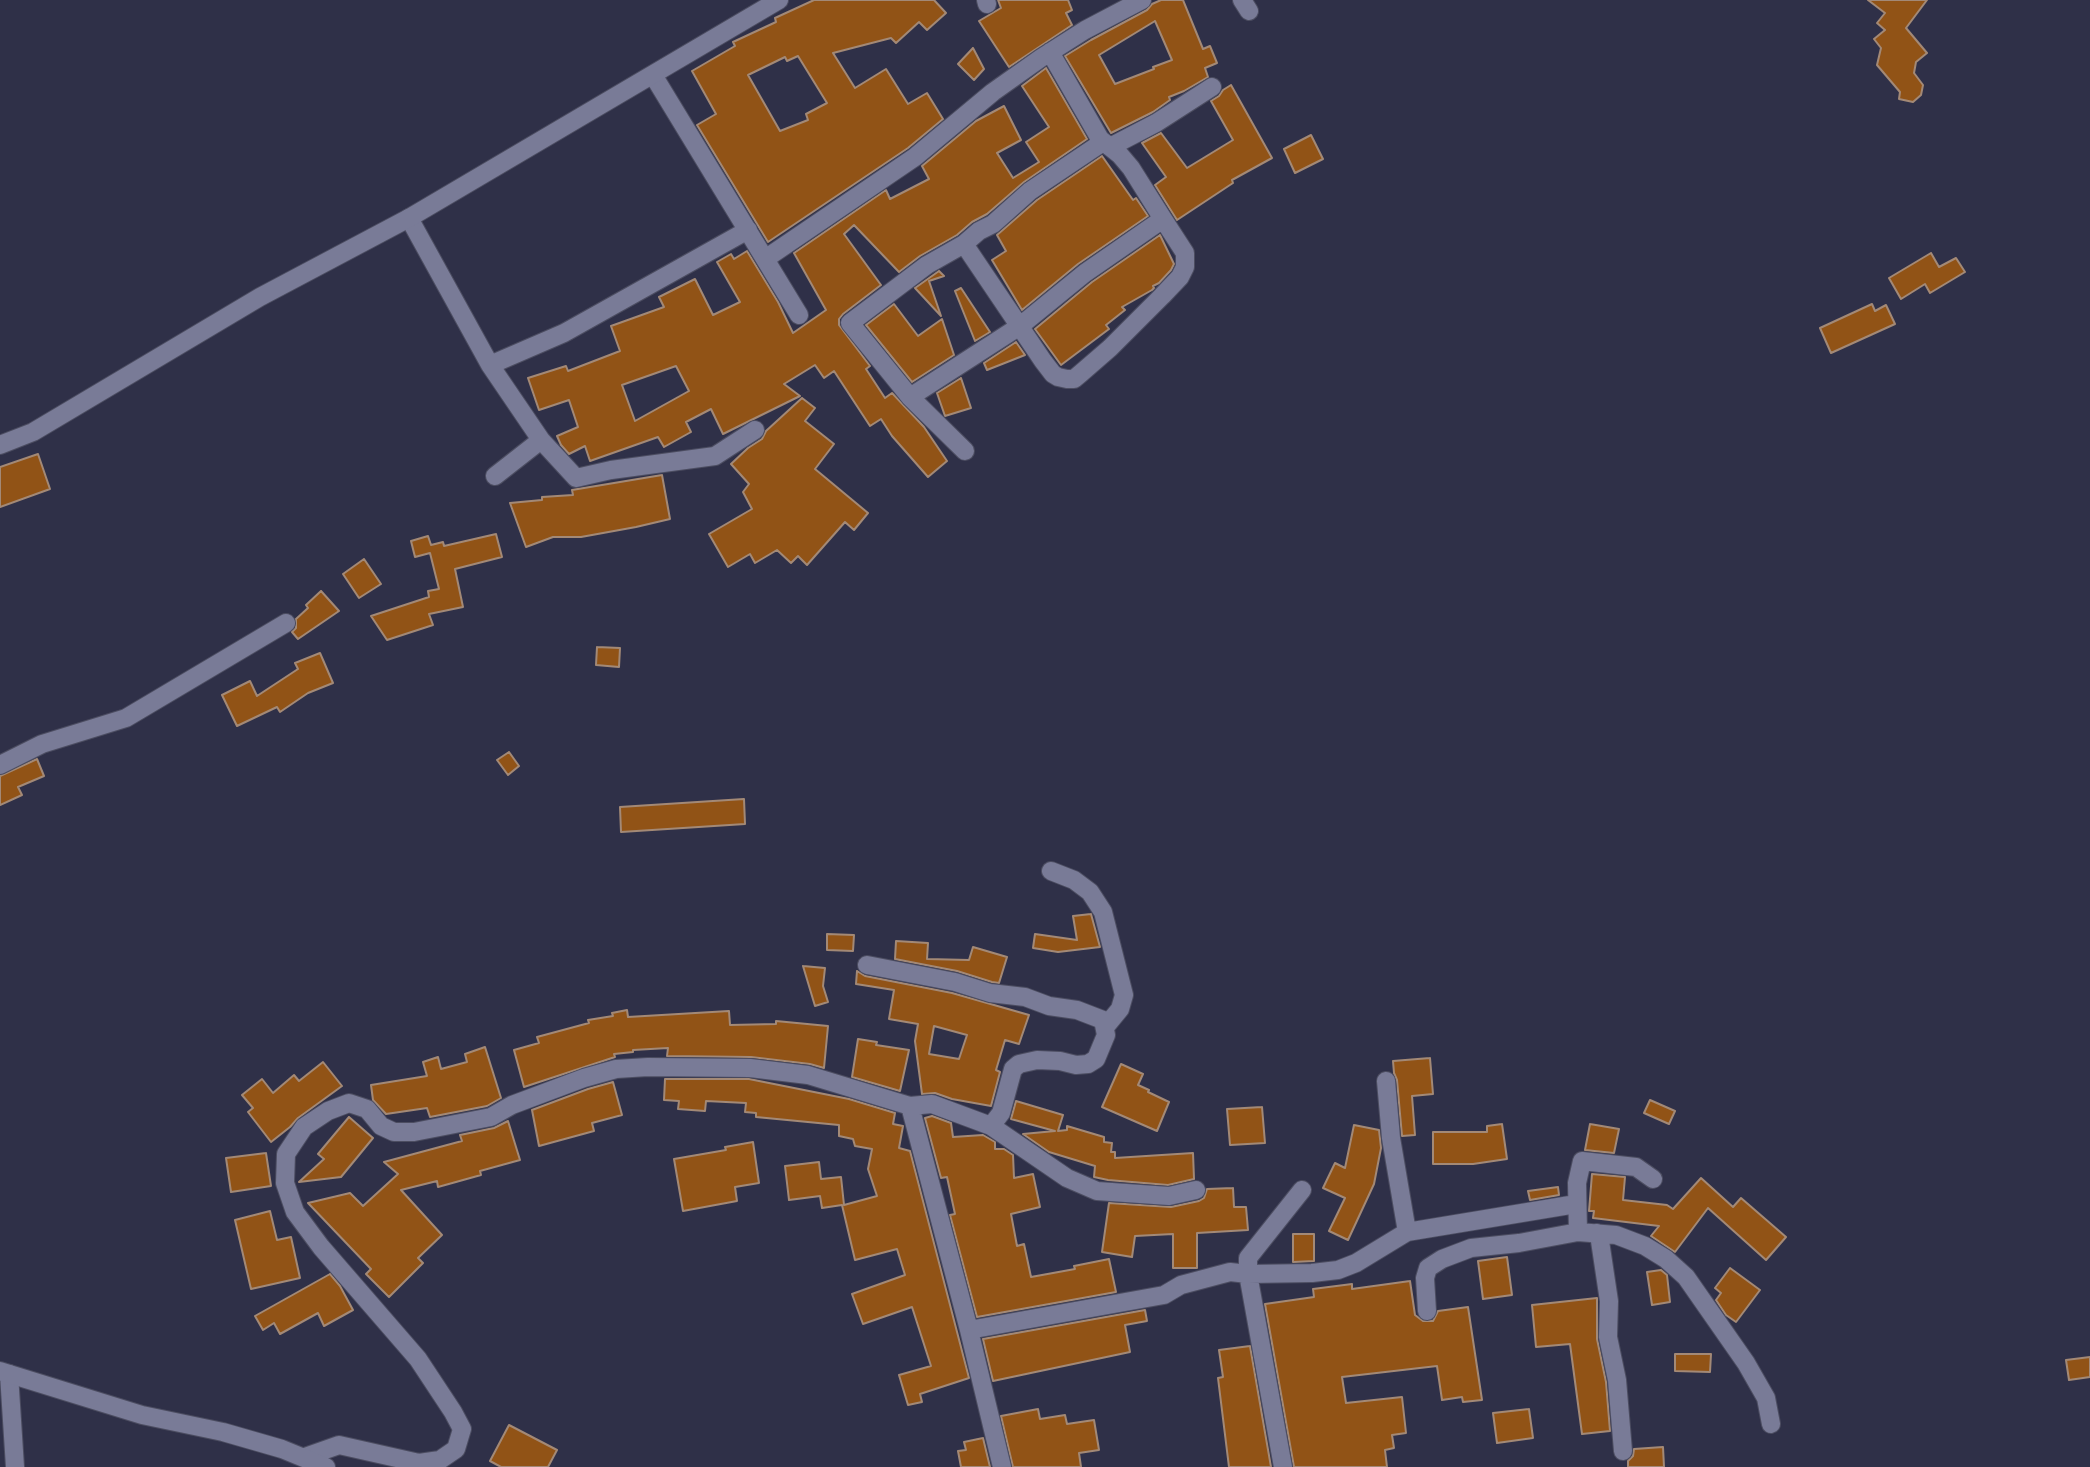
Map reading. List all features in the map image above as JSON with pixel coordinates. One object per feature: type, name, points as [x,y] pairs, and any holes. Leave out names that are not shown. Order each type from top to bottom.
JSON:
[{"type":"street","points":[[0,445],[33,432],[260,297],[409,218],[779,0]]},
{"type":"street","points":[[765,259],[915,157],[993,92],[1050,52],[1142,0]]},
{"type":"street","points":[[964,244],[1053,374],[1067,379],[1074,379],[1110,348],[1180,277],[1185,267],[1185,253],[1131,168],[1121,155],[1100,139],[1050,52]]},
{"type":"street","points":[[653,75],[799,315]]},
{"type":"street","points":[[965,451],[910,397],[850,323],[927,265],[993,224],[1030,191],[1106,144],[1156,123],[1212,87]]},
{"type":"street","points":[[409,218],[490,365],[541,440],[576,478],[611,470],[715,456],[755,430]]},
{"type":"street","points":[[910,397],[1020,326],[1085,273],[1163,219]]},
{"type":"street","points":[[490,365],[564,333],[748,230]]},
{"type":"street","points":[[495,476],[541,440]]},
{"type":"street","points":[[0,765],[42,744],[126,718],[286,623]]},
{"type":"street","points":[[1051,871],[1074,880],[1090,892],[1103,912],[1124,995],[1120,1009],[1106,1026]]},
{"type":"street","points":[[867,965],[955,982],[990,993],[1025,997],[1049,1006],[1077,1010],[1103,1020],[1106,1035],[1096,1059],[1088,1064],[1037,1060],[1019,1064],[1013,1069],[1001,1113],[991,1126]]},
{"type":"street","points":[[305,1457],[339,1445],[419,1462],[440,1460],[456,1448],[461,1429],[418,1359],[321,1247],[295,1212],[285,1183],[286,1154],[304,1127],[328,1111],[349,1104],[367,1110],[381,1126],[394,1132],[414,1132],[491,1116],[512,1105],[616,1069],[750,1068],[808,1075],[910,1107],[932,1104],[991,1126],[1067,1178],[1097,1191],[1169,1196],[1196,1190]]},
{"type":"street","points":[[1387,1081],[1391,1138],[1407,1232]]},
{"type":"street","points":[[910,1107],[1002,1467]]},
{"type":"street","points":[[1578,1232],[1577,1183],[1582,1161],[1636,1167],[1653,1179]]},
{"type":"street","points":[[1283,1467],[1248,1275],[1248,1258],[1302,1190]]},
{"type":"street","points":[[969,1330],[1164,1296],[1181,1285],[1230,1272],[1248,1275],[1312,1273],[1338,1269],[1356,1263],[1407,1232],[1576,1204]]},
{"type":"street","points":[[1427,1311],[1425,1278],[1428,1268],[1442,1259],[1471,1248],[1519,1243],[1578,1232],[1616,1235],[1645,1246],[1666,1259],[1686,1277],[1746,1363],[1766,1398],[1771,1424]]},
{"type":"street","points":[[1597,1233],[1609,1301],[1608,1337],[1617,1380],[1623,1451]]},
{"type":"street","points":[[15,1467],[5,1372],[142,1415],[223,1432],[305,1457],[326,1467]]},
{"type":"building","points":[[814,0],[934,0],[946,13],[927,30],[919,22],[896,43],[891,38],[833,53],[855,88],[886,69],[908,104],[927,93],[943,119],[908,148],[768,242],[697,125],[716,114],[692,71],[735,46],[733,42],[776,22],[775,18]],"holes":[[[798,56],[827,103],[806,114],[808,120],[780,131],[748,75],[785,57],[787,61]]]},
{"type":"building","points":[[998,0],[1068,0],[1072,10],[1066,13],[1072,25],[1009,67],[979,21],[1001,8]]},
{"type":"building","points":[[1161,0],[1183,0],[1203,49],[1210,46],[1217,63],[1205,68],[1208,77],[1169,97],[1170,100],[1153,112],[1111,133],[1065,56],[1147,10]],"holes":[[[1155,21],[1172,60],[1115,84],[1099,55]]]},
{"type":"building","points":[[1868,0],[1927,0],[1906,28],[1927,53],[1916,62],[1914,73],[1923,85],[1921,95],[1913,102],[1899,99],[1900,92],[1877,65],[1881,48],[1874,39],[1885,30],[1877,23],[1885,13]]},
{"type":"building","points":[[973,48],[984,69],[974,80],[958,64]]},
{"type":"building","points":[[1046,68],[1087,139],[1024,182],[987,214],[899,272],[854,225],[844,234],[881,285],[843,314],[839,325],[870,366],[866,369],[885,398],[892,393],[924,427],[947,461],[928,477],[892,436],[881,419],[870,426],[834,371],[824,378],[815,365],[784,384],[800,396],[723,434],[711,409],[686,422],[691,432],[664,447],[658,437],[590,461],[585,446],[569,454],[561,445],[557,436],[578,427],[569,400],[539,410],[528,378],[566,366],[568,371],[620,351],[611,326],[664,307],[659,297],[695,279],[713,315],[740,302],[717,262],[731,254],[734,259],[747,251],[793,333],[826,310],[794,253],[886,190],[890,199],[929,179],[922,166],[976,121],[1004,106],[1021,140],[997,153],[1013,178],[1039,162],[1026,142],[1049,127],[1022,86]],"holes":[[[676,366],[689,391],[635,421],[622,385]]]},
{"type":"building","points":[[1231,85],[1272,158],[1232,180],[1233,183],[1177,220],[1155,185],[1166,177],[1142,143],[1161,133],[1187,168],[1233,140],[1211,101]]},
{"type":"building","points":[[1311,135],[1323,159],[1295,173],[1284,149]]},
{"type":"building","points":[[1102,156],[1133,200],[1136,198],[1148,216],[1078,264],[1022,310],[992,260],[1006,251],[997,235],[1037,200]]},
{"type":"building","points":[[1160,235],[1174,264],[1171,270],[1152,290],[1122,307],[1125,310],[1106,325],[1109,329],[1061,365],[1035,329],[1092,282]]},
{"type":"building","points":[[1931,253],[1939,267],[1956,258],[1965,272],[1930,293],[1925,284],[1901,299],[1889,278]]},
{"type":"building","points":[[939,271],[944,276],[929,281],[941,316],[915,288]]},
{"type":"building","points":[[961,288],[990,332],[975,341],[955,291]]},
{"type":"building","points":[[894,304],[918,336],[942,319],[954,355],[912,382],[866,325]]},
{"type":"building","points":[[1872,304],[1875,311],[1886,305],[1895,324],[1831,353],[1820,328]]},
{"type":"building","points":[[1016,342],[1025,355],[987,370],[984,363]]},
{"type":"building","points":[[961,378],[971,408],[945,416],[937,393]]},
{"type":"building","points":[[802,398],[815,408],[805,421],[834,444],[815,469],[868,513],[854,530],[845,522],[807,565],[798,556],[791,563],[777,550],[755,563],[750,554],[728,567],[709,534],[752,509],[743,492],[749,484],[731,464],[762,439],[766,431]]},
{"type":"building","points":[[38,454],[50,489],[0,507],[0,467]]},
{"type":"building","points":[[662,475],[670,519],[636,527],[581,537],[553,537],[526,547],[510,503],[573,495],[572,490]]},
{"type":"building","points":[[496,534],[502,557],[455,569],[463,607],[429,614],[433,625],[387,640],[371,616],[429,597],[428,591],[439,589],[430,553],[415,557],[411,541],[428,536],[431,545],[443,542],[444,546]]},
{"type":"building","points":[[364,559],[381,584],[359,598],[343,574]]},
{"type":"building","points":[[321,591],[339,611],[298,639],[292,632],[296,628],[296,619]]},
{"type":"building","points":[[597,647],[620,648],[619,667],[596,665]]},
{"type":"building","points":[[320,653],[333,683],[308,693],[280,712],[277,707],[237,726],[222,695],[250,681],[257,696],[298,669],[295,663]]},
{"type":"building","points":[[509,752],[519,766],[508,775],[497,760]]},
{"type":"building","points":[[37,759],[44,776],[18,787],[22,795],[0,805],[0,776]]},
{"type":"building","points":[[744,799],[745,824],[621,832],[620,807]]},
{"type":"building","points":[[1091,914],[1100,947],[1058,952],[1033,948],[1035,934],[1077,940],[1073,916]]},
{"type":"building","points":[[827,934],[854,935],[853,951],[827,950]]},
{"type":"building","points":[[896,941],[928,943],[927,959],[969,960],[973,947],[1007,957],[999,983],[992,982],[957,971],[895,959]]},
{"type":"building","points":[[803,966],[825,968],[823,986],[828,1002],[815,1006]]},
{"type":"building","points":[[857,971],[865,976],[952,993],[1029,1015],[1019,1044],[1005,1040],[996,1070],[1000,1072],[991,1106],[935,1093],[922,1094],[915,1041],[918,1024],[889,1019],[894,990],[856,984]],"holes":[[[934,1026],[967,1035],[959,1059],[929,1054]]]},
{"type":"building","points":[[627,1010],[628,1017],[729,1011],[730,1025],[776,1024],[776,1021],[828,1026],[824,1068],[751,1057],[667,1056],[668,1048],[633,1050],[614,1054],[615,1057],[524,1087],[514,1050],[539,1043],[537,1037]]},
{"type":"building","points":[[858,1039],[909,1050],[900,1091],[852,1077]]},
{"type":"building","points":[[485,1047],[501,1098],[487,1106],[430,1117],[427,1108],[386,1114],[373,1100],[371,1085],[427,1076],[423,1062],[438,1057],[441,1069],[467,1062],[465,1054]]},
{"type":"building","points":[[1430,1058],[1433,1094],[1412,1096],[1415,1135],[1402,1136],[1393,1061]]},
{"type":"building","points":[[323,1062],[342,1086],[298,1118],[271,1142],[248,1112],[253,1108],[242,1095],[262,1079],[273,1093],[294,1075],[299,1081]]},
{"type":"building","points":[[1121,1064],[1143,1074],[1138,1085],[1169,1102],[1157,1131],[1102,1107]]},
{"type":"building","points":[[665,1079],[749,1079],[849,1099],[895,1113],[893,1124],[903,1126],[899,1148],[910,1151],[969,1378],[920,1394],[922,1402],[908,1405],[899,1375],[931,1366],[912,1307],[863,1324],[852,1294],[905,1275],[897,1249],[855,1260],[842,1205],[822,1208],[820,1196],[789,1200],[785,1166],[819,1162],[821,1179],[841,1177],[844,1205],[877,1196],[868,1169],[872,1149],[855,1146],[853,1139],[839,1136],[839,1125],[756,1117],[756,1113],[745,1112],[746,1103],[706,1101],[705,1111],[678,1109],[679,1101],[664,1100]]},
{"type":"building","points":[[613,1082],[622,1115],[592,1123],[594,1131],[539,1146],[532,1110]]},
{"type":"building","points":[[1650,1100],[1675,1111],[1669,1124],[1644,1113]]},
{"type":"building","points":[[1016,1101],[1063,1115],[1058,1131],[1067,1130],[1067,1126],[1104,1137],[1104,1142],[1112,1143],[1111,1152],[1115,1152],[1115,1158],[1193,1153],[1194,1179],[1168,1185],[1094,1177],[1095,1166],[1049,1152],[1023,1134],[1055,1131],[1011,1119]]},
{"type":"building","points":[[1262,1107],[1265,1143],[1230,1145],[1227,1109]]},
{"type":"building","points":[[932,1116],[951,1123],[953,1137],[983,1135],[995,1142],[995,1149],[1004,1149],[1013,1155],[1014,1178],[1033,1174],[1040,1207],[1011,1214],[1017,1246],[1024,1244],[1031,1277],[1109,1259],[1116,1292],[977,1317],[950,1215],[955,1214],[947,1177],[941,1178],[925,1118]]},
{"type":"building","points":[[349,1117],[373,1138],[341,1177],[299,1182],[324,1159],[318,1154]]},
{"type":"building","points":[[508,1121],[520,1160],[438,1187],[437,1181],[401,1190],[442,1235],[418,1258],[423,1263],[389,1297],[366,1274],[371,1269],[308,1203],[350,1193],[363,1206],[398,1174],[384,1162],[462,1141],[460,1135],[494,1128]]},
{"type":"building","points":[[1502,1124],[1507,1159],[1473,1164],[1433,1164],[1433,1132],[1487,1132],[1487,1126]]},
{"type":"building","points":[[1590,1124],[1619,1129],[1614,1153],[1585,1150]]},
{"type":"building","points":[[1354,1125],[1379,1130],[1381,1148],[1374,1184],[1348,1240],[1329,1231],[1345,1198],[1323,1188],[1335,1163],[1345,1168]]},
{"type":"building","points":[[753,1142],[759,1183],[735,1187],[737,1201],[683,1211],[674,1159],[726,1150],[725,1147]]},
{"type":"building","points":[[266,1153],[271,1186],[231,1192],[226,1158]]},
{"type":"building","points":[[1592,1174],[1625,1177],[1623,1200],[1667,1205],[1673,1209],[1701,1178],[1733,1207],[1741,1198],[1786,1237],[1766,1260],[1708,1208],[1675,1252],[1651,1236],[1659,1226],[1593,1218],[1594,1211],[1589,1211]]},
{"type":"building","points":[[1558,1187],[1559,1195],[1530,1200],[1528,1191]]},
{"type":"building","points":[[1233,1188],[1234,1207],[1246,1207],[1248,1230],[1197,1233],[1197,1268],[1173,1268],[1173,1234],[1135,1236],[1132,1257],[1102,1252],[1109,1203],[1171,1207],[1199,1201],[1204,1198],[1207,1189]]},
{"type":"building","points":[[270,1211],[277,1240],[291,1237],[300,1278],[251,1289],[235,1220]]},
{"type":"building","points":[[1293,1234],[1314,1234],[1314,1261],[1293,1262]]},
{"type":"building","points":[[1507,1257],[1512,1295],[1483,1299],[1478,1261]]},
{"type":"building","points":[[1730,1268],[1760,1290],[1736,1322],[1726,1315],[1716,1300],[1721,1293],[1715,1288]]},
{"type":"building","points":[[1661,1270],[1667,1275],[1670,1302],[1652,1305],[1647,1272]]},
{"type":"building","points":[[330,1274],[353,1310],[324,1326],[318,1313],[280,1334],[274,1323],[263,1330],[255,1316]]},
{"type":"building","points":[[1410,1281],[1415,1315],[1423,1321],[1433,1321],[1438,1311],[1468,1307],[1482,1400],[1463,1402],[1462,1397],[1442,1400],[1437,1366],[1342,1377],[1346,1403],[1402,1397],[1406,1433],[1392,1435],[1394,1448],[1385,1450],[1387,1467],[1294,1467],[1265,1304],[1314,1297],[1313,1289],[1352,1284],[1352,1289]]},
{"type":"building","points":[[1597,1298],[1597,1339],[1606,1382],[1610,1431],[1582,1434],[1570,1344],[1536,1347],[1532,1305]]},
{"type":"building","points":[[1145,1310],[1147,1321],[1125,1325],[1130,1352],[993,1381],[983,1339]]},
{"type":"building","points":[[1250,1346],[1271,1467],[1229,1467],[1218,1378],[1223,1377],[1219,1350]]},
{"type":"building","points":[[1675,1354],[1711,1354],[1710,1372],[1675,1371]]},
{"type":"building","points":[[2090,1357],[2090,1377],[2069,1380],[2066,1360]]},
{"type":"building","points":[[1038,1409],[1040,1419],[1065,1415],[1067,1424],[1094,1420],[1099,1450],[1079,1453],[1081,1467],[1013,1467],[1001,1416]]},
{"type":"building","points":[[1529,1409],[1533,1438],[1497,1443],[1493,1413]]},
{"type":"building","points":[[509,1425],[557,1450],[548,1467],[501,1467],[490,1461]]},
{"type":"building","points":[[983,1438],[990,1467],[961,1467],[958,1451],[966,1450],[964,1442]]},
{"type":"building","points":[[1663,1447],[1664,1467],[1628,1467],[1634,1449]]}]
